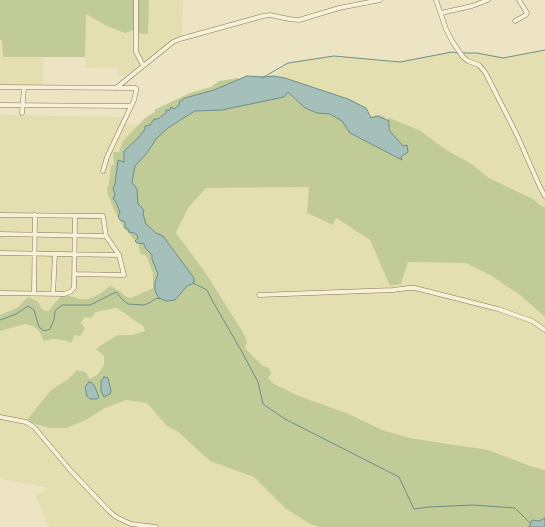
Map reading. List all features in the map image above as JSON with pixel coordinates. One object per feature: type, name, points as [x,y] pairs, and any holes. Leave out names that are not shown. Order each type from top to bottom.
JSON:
[{"type":"street","points":[[136,0],[136,52],[143,65]]},
{"type":"street","points":[[116,88],[143,65],[176,41],[270,15],[299,20],[339,8],[380,0]]},
{"type":"street","points":[[436,0],[449,36],[463,57],[468,61],[479,65],[486,72],[545,196]]},
{"type":"street","points":[[441,13],[472,6],[488,0]]},
{"type":"street","points":[[515,21],[527,13],[519,0]]},
{"type":"street","points":[[0,86],[136,88],[131,106],[107,157],[104,171]]},
{"type":"street","points":[[22,113],[24,87]]},
{"type":"street","points":[[0,105],[131,106]]},
{"type":"street","points":[[0,215],[103,216],[106,236],[119,255],[124,275],[75,274]]},
{"type":"street","points":[[34,293],[35,215]]},
{"type":"street","points":[[0,293],[64,294],[70,292],[74,288],[75,216]]},
{"type":"street","points":[[0,234],[106,236]]},
{"type":"street","points":[[0,253],[119,255]]},
{"type":"street","points":[[53,294],[55,254]]},
{"type":"street","points":[[259,295],[393,290],[408,288],[498,309],[532,321],[545,330]]},
{"type":"street","points":[[0,417],[26,422],[34,427],[71,471],[116,517],[130,525],[156,527]]},
{"type":"shaded area","points":[[0,0],[183,0],[182,35],[147,59],[126,76],[119,77],[118,67],[85,68],[85,57],[44,57],[43,86],[0,86]]},
{"type":"shaded area","points":[[545,50],[545,207],[541,206],[533,199],[489,178],[470,163],[448,151],[419,130],[389,118],[385,120],[379,115],[371,116],[366,112],[273,76],[288,63],[334,56],[400,62],[452,52],[477,53],[503,58]]},
{"type":"shaded area","points":[[0,115],[124,117],[121,125],[140,124],[123,141],[119,153],[113,152],[114,164],[107,188],[113,208],[119,220],[138,244],[141,255],[144,254],[150,264],[153,273],[153,288],[131,298],[110,287],[89,299],[80,299],[62,295],[48,311],[43,310],[37,301],[28,298],[17,308],[0,315]]},
{"type":"shaded area","points":[[310,187],[333,225],[336,218],[370,240],[390,286],[401,284],[408,262],[466,263],[490,275],[520,295],[545,317],[545,470],[450,443],[410,438],[382,430],[349,414],[299,396],[274,384],[268,378],[263,366],[245,348],[247,341],[205,272],[176,233],[188,208],[206,188]]},
{"type":"shaded area","points":[[117,308],[143,326],[145,331],[133,335],[118,335],[97,349],[104,356],[104,365],[98,374],[90,379],[77,370],[67,380],[51,390],[27,420],[86,420],[105,408],[126,400],[148,403],[167,426],[177,431],[210,461],[254,477],[285,508],[310,524],[319,527],[49,527],[35,495],[50,488],[0,479],[0,331],[25,324],[33,326],[39,331],[45,341],[53,339],[64,340],[71,343],[85,317],[100,311]]},
{"type":"green space","points":[[0,0],[149,0],[148,34],[137,33],[133,30],[125,33],[107,26],[86,14],[85,57],[3,57],[2,40],[0,40]]},
{"type":"green space","points":[[238,78],[243,83],[279,85],[366,112],[371,116],[379,115],[385,117],[385,120],[389,118],[419,130],[448,151],[470,163],[489,178],[533,199],[541,206],[545,207],[545,317],[520,295],[490,275],[466,263],[408,262],[401,284],[390,286],[370,240],[336,218],[333,225],[307,213],[309,187],[206,188],[188,208],[176,233],[205,272],[242,331],[247,341],[245,348],[263,366],[269,368],[271,373],[268,378],[274,384],[299,396],[349,414],[382,430],[410,438],[488,450],[545,470],[545,518],[539,521],[532,520],[529,527],[319,527],[310,524],[285,508],[254,477],[210,461],[177,431],[167,426],[147,403],[126,400],[105,408],[86,420],[66,428],[49,428],[26,421],[51,390],[67,380],[77,370],[85,372],[90,379],[98,374],[104,365],[104,356],[96,349],[118,335],[133,335],[145,331],[143,326],[117,308],[100,311],[95,313],[91,318],[85,317],[81,323],[85,329],[80,336],[75,335],[71,343],[64,340],[53,339],[44,341],[39,331],[33,326],[25,324],[0,331],[0,315],[17,308],[28,297],[37,301],[43,310],[48,311],[62,295],[80,299],[89,299],[101,293],[110,286],[120,291],[125,296],[131,298],[153,288],[153,273],[147,258],[144,254],[141,255],[138,244],[124,228],[108,196],[107,188],[109,184],[111,166],[114,164],[113,152],[119,152],[123,141],[145,118],[155,112],[154,110],[190,93],[211,87],[219,81]]},
{"type":"water","points":[[247,76],[273,76],[285,78],[348,99],[366,108],[371,118],[378,116],[389,121],[389,130],[403,146],[407,145],[408,152],[401,157],[402,160],[350,133],[342,121],[330,114],[317,113],[305,108],[288,92],[284,97],[222,110],[195,111],[185,117],[168,128],[156,139],[147,153],[135,166],[132,182],[137,189],[138,204],[144,210],[143,214],[146,224],[156,233],[163,236],[194,278],[194,283],[187,286],[175,300],[166,301],[159,298],[155,291],[155,282],[158,274],[152,259],[152,255],[146,249],[144,244],[137,243],[135,241],[138,238],[137,235],[129,232],[128,229],[125,228],[125,222],[120,220],[118,216],[120,213],[116,202],[113,199],[115,195],[113,188],[115,184],[118,160],[124,162],[124,151],[138,138],[145,129],[145,126],[150,125],[154,119],[158,119],[166,113],[166,110],[170,110],[171,107],[174,109],[179,105],[179,102],[185,98],[214,90]]},
{"type":"water","points":[[104,377],[108,378],[111,391],[110,394],[104,397],[101,391],[101,381]]},
{"type":"water","points":[[89,382],[95,387],[99,397],[97,399],[90,399],[87,396],[85,387]]},
{"type":"water","points":[[545,518],[545,527],[529,527],[532,520],[539,521]]},
{"type":"waterway","points":[[463,53],[477,53],[503,58],[545,50]]},
{"type":"waterway","points":[[262,78],[288,63],[334,56],[400,62],[452,52],[458,53]]},
{"type":"waterway","points":[[193,283],[207,290],[258,382],[263,404],[285,419],[399,477],[414,509],[473,505],[515,508],[530,523]]},
{"type":"waterway","points":[[0,320],[16,314],[28,306],[34,310],[39,327],[44,331],[50,329],[54,320],[55,311],[62,305],[90,305],[116,292],[128,304],[144,305],[160,298]]}]
